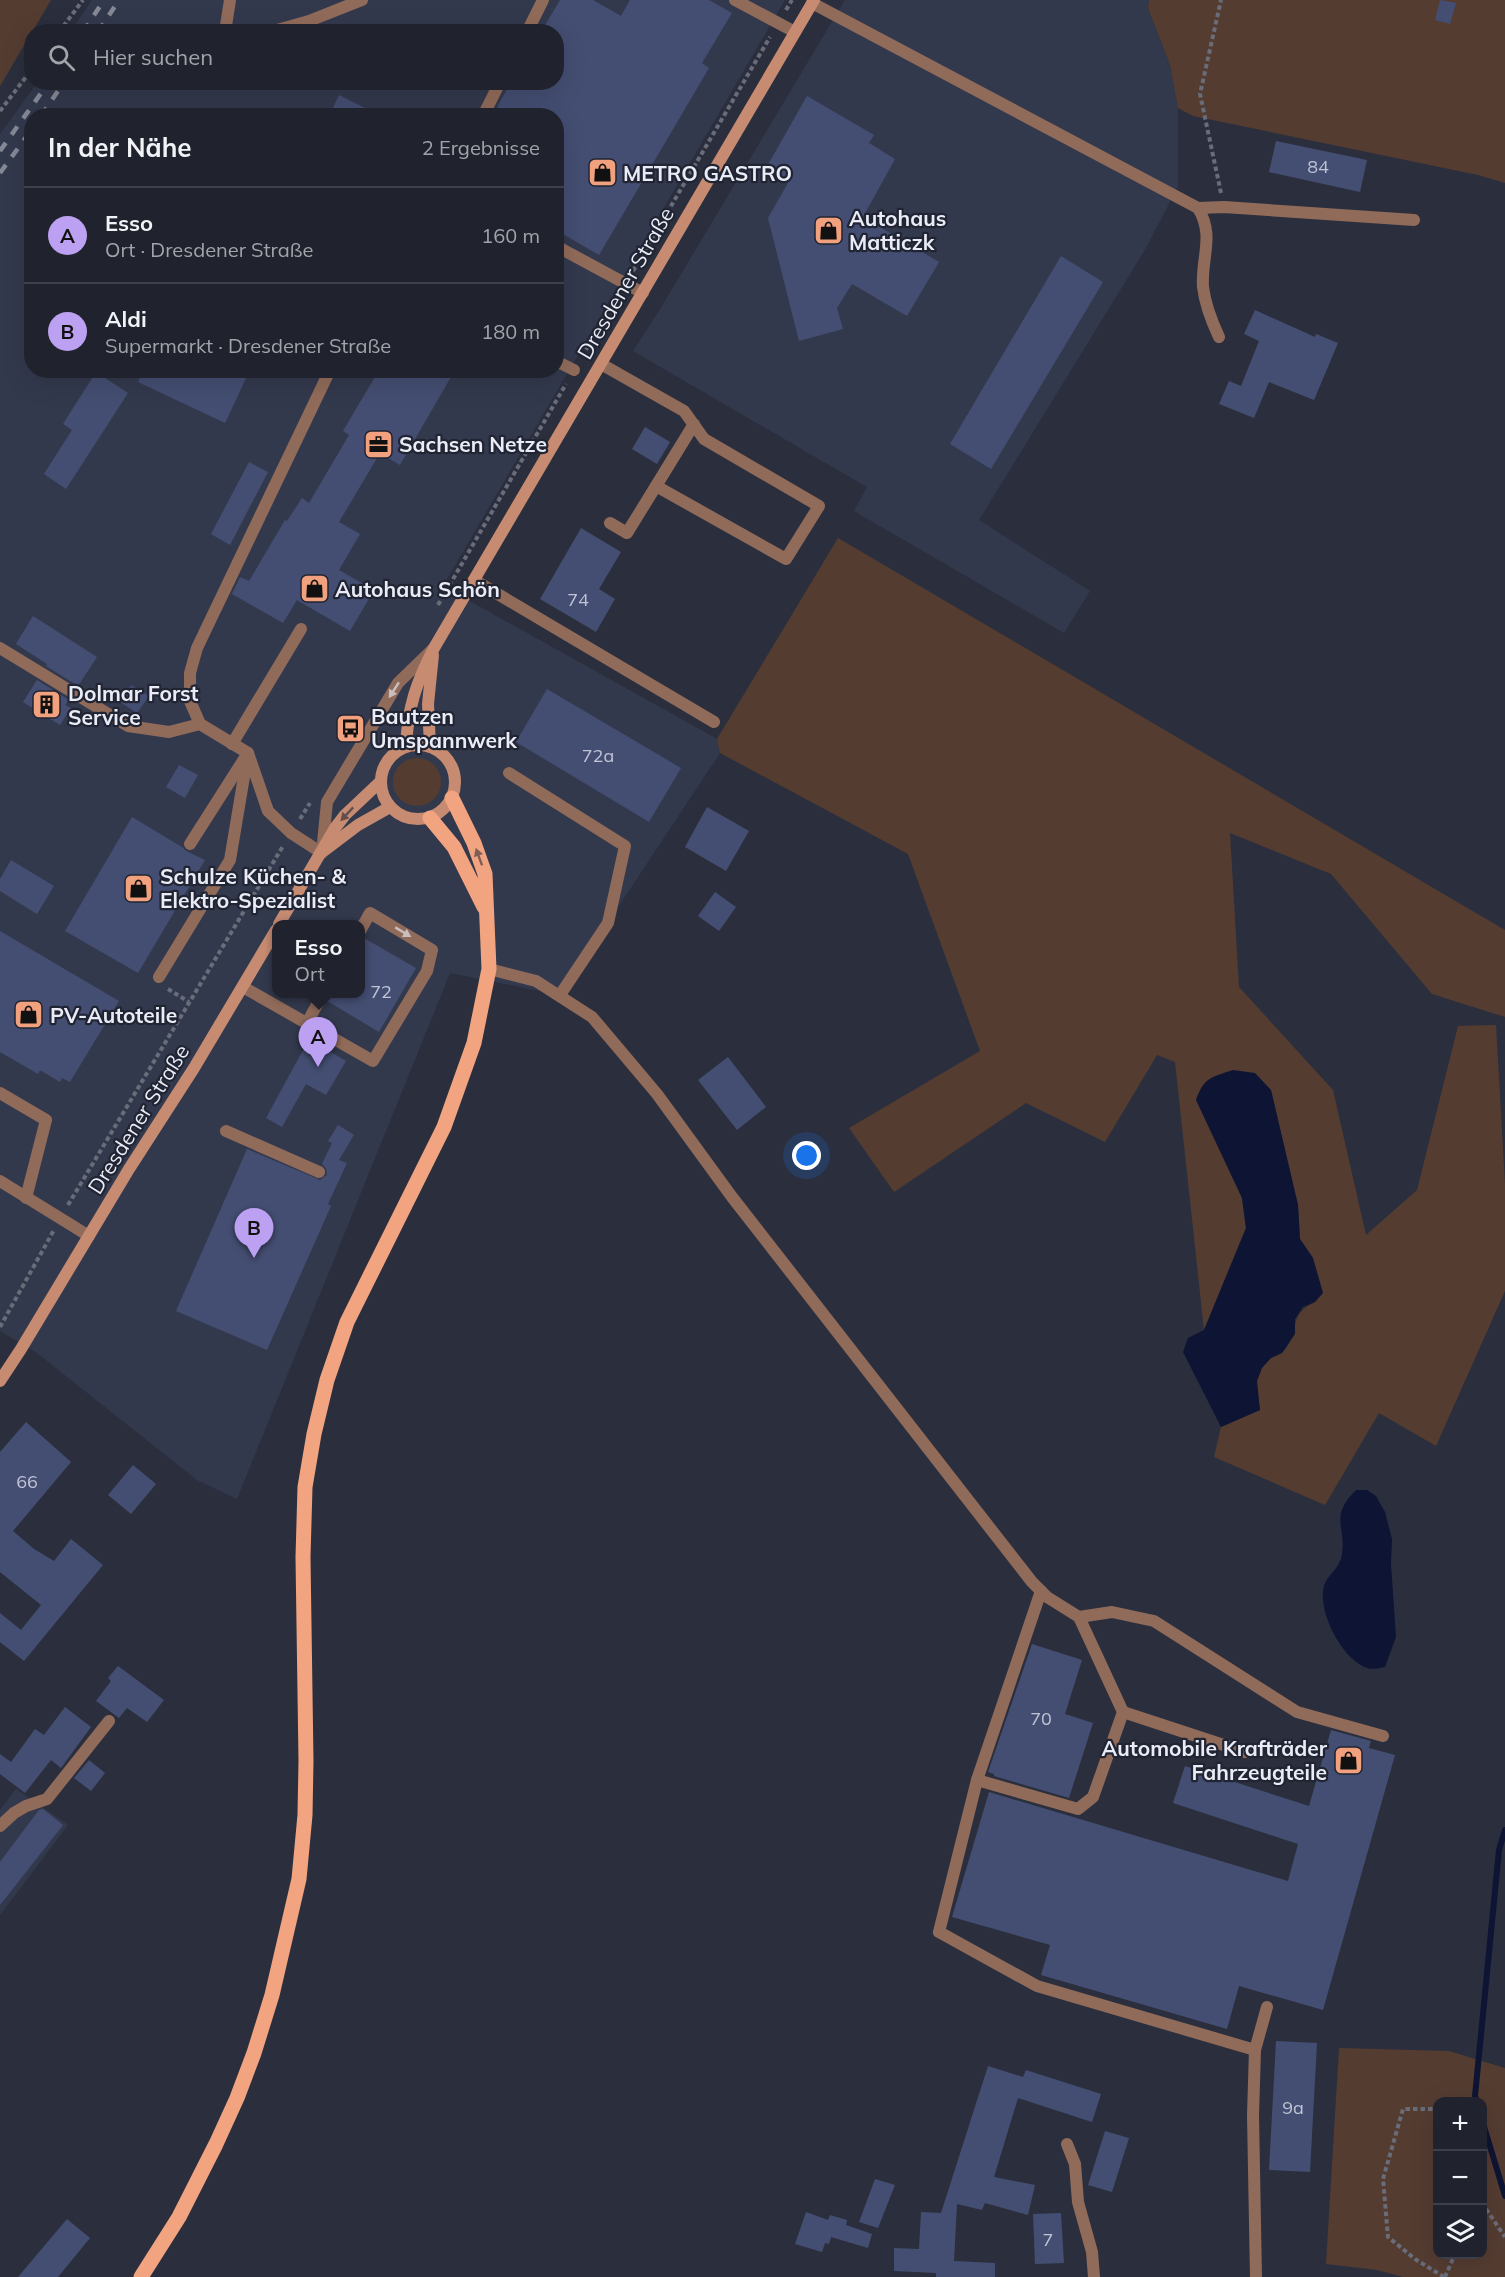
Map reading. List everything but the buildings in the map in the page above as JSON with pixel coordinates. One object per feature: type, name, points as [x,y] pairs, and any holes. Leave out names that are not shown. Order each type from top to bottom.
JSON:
[{"type":"main road","name":"Dresdener Straße","points":[[406,746],[407,719],[418,680],[434,648],[813,1]]},
{"type":"main road","name":"Dresdener Straße","points":[[430,746],[428,704],[434,648]]},
{"type":"main road","points":[[420,744],[430,746],[444,755],[453,769],[455,783],[452,798],[442,810],[430,818],[406,818],[390,807],[383,795],[382,771],[387,760],[406,746],[420,744]]},
{"type":"main road","points":[[281,920],[335,828],[345,815],[381,781]]},
{"type":"main road","points":[[141,2277],[179,2217],[216,2144],[254,2053],[272,1995],[299,1879],[305,1815],[303,1557],[305,1487],[314,1434],[327,1380],[348,1322],[444,1126],[474,1043],[489,969],[485,874],[474,843],[452,798]]},
{"type":"main road","points":[[322,853],[358,825],[390,807]]},
{"type":"main road","points":[[430,818],[454,847],[487,914]]},
{"type":"main road","name":"Dresdener Straße","points":[[0,1382],[272,937]]},
{"type":"street","points":[[226,24],[230,0]]},
{"type":"street","points":[[298,24],[362,0]]},
{"type":"street","points":[[531,24],[543,0]]},
{"type":"street","points":[[735,0],[795,32]]},
{"type":"street","points":[[813,1],[1198,208],[1205,219],[1208,237],[1203,263],[1203,289],[1219,338]]},
{"type":"street","points":[[487,108],[496,90]]},
{"type":"street","points":[[1198,208],[1224,207],[1414,220]]},
{"type":"street","points":[[564,250],[643,292]]},
{"type":"street","points":[[601,364],[684,411],[704,439],[819,506],[786,559],[656,486]]},
{"type":"street","points":[[564,365],[574,370]]},
{"type":"street","points":[[326,378],[197,648],[190,673],[190,701],[200,724],[248,753],[268,811],[291,833],[322,853],[327,802],[398,683],[434,648]]},
{"type":"street","points":[[610,523],[627,533],[694,424]]},
{"type":"street","points":[[474,580],[714,722]]},
{"type":"street","points":[[232,744],[301,629]]},
{"type":"street","points":[[0,648],[128,726],[169,732],[200,724]]},
{"type":"street","points":[[190,844],[248,753]]},
{"type":"street","points":[[159,977],[230,860],[248,753]]},
{"type":"street","points":[[509,773],[625,846],[608,923],[560,995]]},
{"type":"street","points":[[243,987],[373,1061],[427,971],[432,950],[370,913],[365,922]]},
{"type":"street","points":[[489,969],[536,981],[592,1017],[657,1094],[732,1197],[1041,1591],[1047,1598],[1079,1617],[1123,1712],[1093,1797],[1078,1809],[977,1780]]},
{"type":"street","points":[[307,1023],[319,1001]]},
{"type":"street","points":[[0,1093],[46,1120],[26,1198]]},
{"type":"street","points":[[226,1131],[319,1172]]},
{"type":"street","points":[[0,1181],[88,1236]]},
{"type":"street","points":[[1041,1591],[977,1780],[939,1932],[1037,1986],[1255,2050]]},
{"type":"street","points":[[1079,1617],[1112,1612],[1154,1621],[1297,1712],[1383,1736]]},
{"type":"street","points":[[1123,1712],[1245,1752]]},
{"type":"street","points":[[0,1826],[26,1806],[47,1799],[108,1721]]},
{"type":"street","points":[[1256,2277],[1253,2115],[1255,2050],[1268,2007]]},
{"type":"street","points":[[1067,2144],[1075,2164],[1078,2202],[1092,2252],[1094,2277]]},
{"type":"path","points":[[65,24],[83,0]]},
{"type":"path","points":[[434,612],[792,0]]},
{"type":"path","points":[[1221,0],[1200,94],[1224,207]]},
{"type":"path","points":[[0,111],[24,80]]},
{"type":"path","points":[[0,1327],[60,1219],[316,794]]},
{"type":"path","points":[[1433,2109],[1403,2109],[1383,2179],[1388,2237],[1415,2259],[1445,2277],[1453,2259]]},
{"type":"path","points":[[1483,2205],[1505,2237]]},
{"type":"shaded area","points":[[0,0],[51,0],[37,24],[24,24],[24,46],[0,86]]},
{"type":"shaded area","points":[[92,0],[785,0],[443,586],[717,739],[720,753],[560,995],[450,973],[237,1499],[197,1480],[37,1353],[0,1331],[0,134],[32,90],[564,90],[564,24],[76,24]]},
{"type":"shaded area","points":[[845,0],[1149,0],[1148,8],[1170,65],[1178,108],[1178,186],[1146,248],[979,520],[1090,591],[1064,633],[854,511],[867,487],[633,351]]},
{"type":"shaded area","points":[[1149,0],[1505,0],[1505,183],[1478,175],[1193,116],[1178,108],[1170,65],[1148,8]]},
{"type":"shaded area","points":[[838,538],[1505,930],[1505,1017],[1432,994],[1331,874],[1230,833],[1239,987],[1333,1090],[1366,1235],[1417,1190],[1458,1026],[1496,1025],[1505,1184],[1505,1291],[1436,1446],[1379,1413],[1325,1505],[1214,1457],[1221,1427],[1260,1410],[1257,1379],[1263,1365],[1284,1351],[1292,1336],[1297,1318],[1306,1307],[1315,1302],[1313,1258],[1300,1239],[1298,1205],[1271,1090],[1196,1099],[1242,1198],[1246,1228],[1204,1330],[1175,1062],[1157,1055],[1105,1142],[1026,1103],[894,1192],[849,1128],[980,1051],[908,854],[720,753],[717,739]]},
{"type":"shaded area","points":[[412,758],[422,758],[434,765],[441,777],[441,787],[434,799],[422,806],[412,806],[397,795],[393,787],[393,777],[404,762]]},
{"type":"shaded area","points":[[16,1789],[68,1825],[0,1915],[0,1810]]},
{"type":"shaded area","points":[[1339,2048],[1449,2051],[1505,2068],[1505,2277],[1403,2277],[1377,2270],[1326,2264]]},
{"type":"water","points":[[1233,1070],[1255,1073],[1271,1090],[1298,1205],[1300,1239],[1313,1258],[1323,1293],[1315,1302],[1303,1307],[1295,1319],[1295,1334],[1282,1353],[1271,1358],[1262,1368],[1257,1381],[1260,1410],[1221,1427],[1183,1352],[1188,1338],[1204,1330],[1246,1228],[1242,1198],[1196,1100],[1206,1082],[1219,1074]]},
{"type":"water","points":[[1356,1490],[1367,1490],[1376,1496],[1385,1512],[1392,1539],[1391,1564],[1396,1637],[1385,1667],[1376,1669],[1367,1668],[1349,1655],[1334,1633],[1324,1608],[1324,1586],[1339,1564],[1342,1554],[1341,1514],[1348,1499]]},
{"type":"waterway","points":[[1475,2097],[1499,1850],[1505,1830]]},
{"type":"waterway","points":[[1487,2137],[1505,2196]]},
{"type":"railway","points":[[88,24],[104,0]]},
{"type":"railway","points":[[103,24],[119,0]]},
{"type":"railway","points":[[31,108],[43,90]]},
{"type":"railway","points":[[46,108],[59,90]]},
{"type":"railway","points":[[0,151],[24,117]]},
{"type":"railway","points":[[0,173],[24,140]]},
{"type":"place","name":"METRO GASTRO","points":[[602,173]]},
{"type":"place","name":"Autohaus Matticzk","points":[[828,230]]},
{"type":"place","name":"Sachsen Netze","points":[[378,444]]},
{"type":"place","name":"Autohaus Schön","points":[[314,589]]},
{"type":"place","name":"Dolmar Forst Service","points":[[47,705]]},
{"type":"place","name":"Bautzen Umspannwerk","points":[[350,728]]},
{"type":"place","name":"Schulze Küchen- & Elektro-Spezialist","points":[[139,888]]},
{"type":"place","name":"PV-Autoteile","points":[[29,1015]]},
{"type":"place","name":"Esso","points":[[318,1067]]},
{"type":"place","name":"Aldi","points":[[254,1258]]},
{"type":"place","name":"Automobile Krafträder Fahrzeugteile","points":[[1348,1760]]}]
